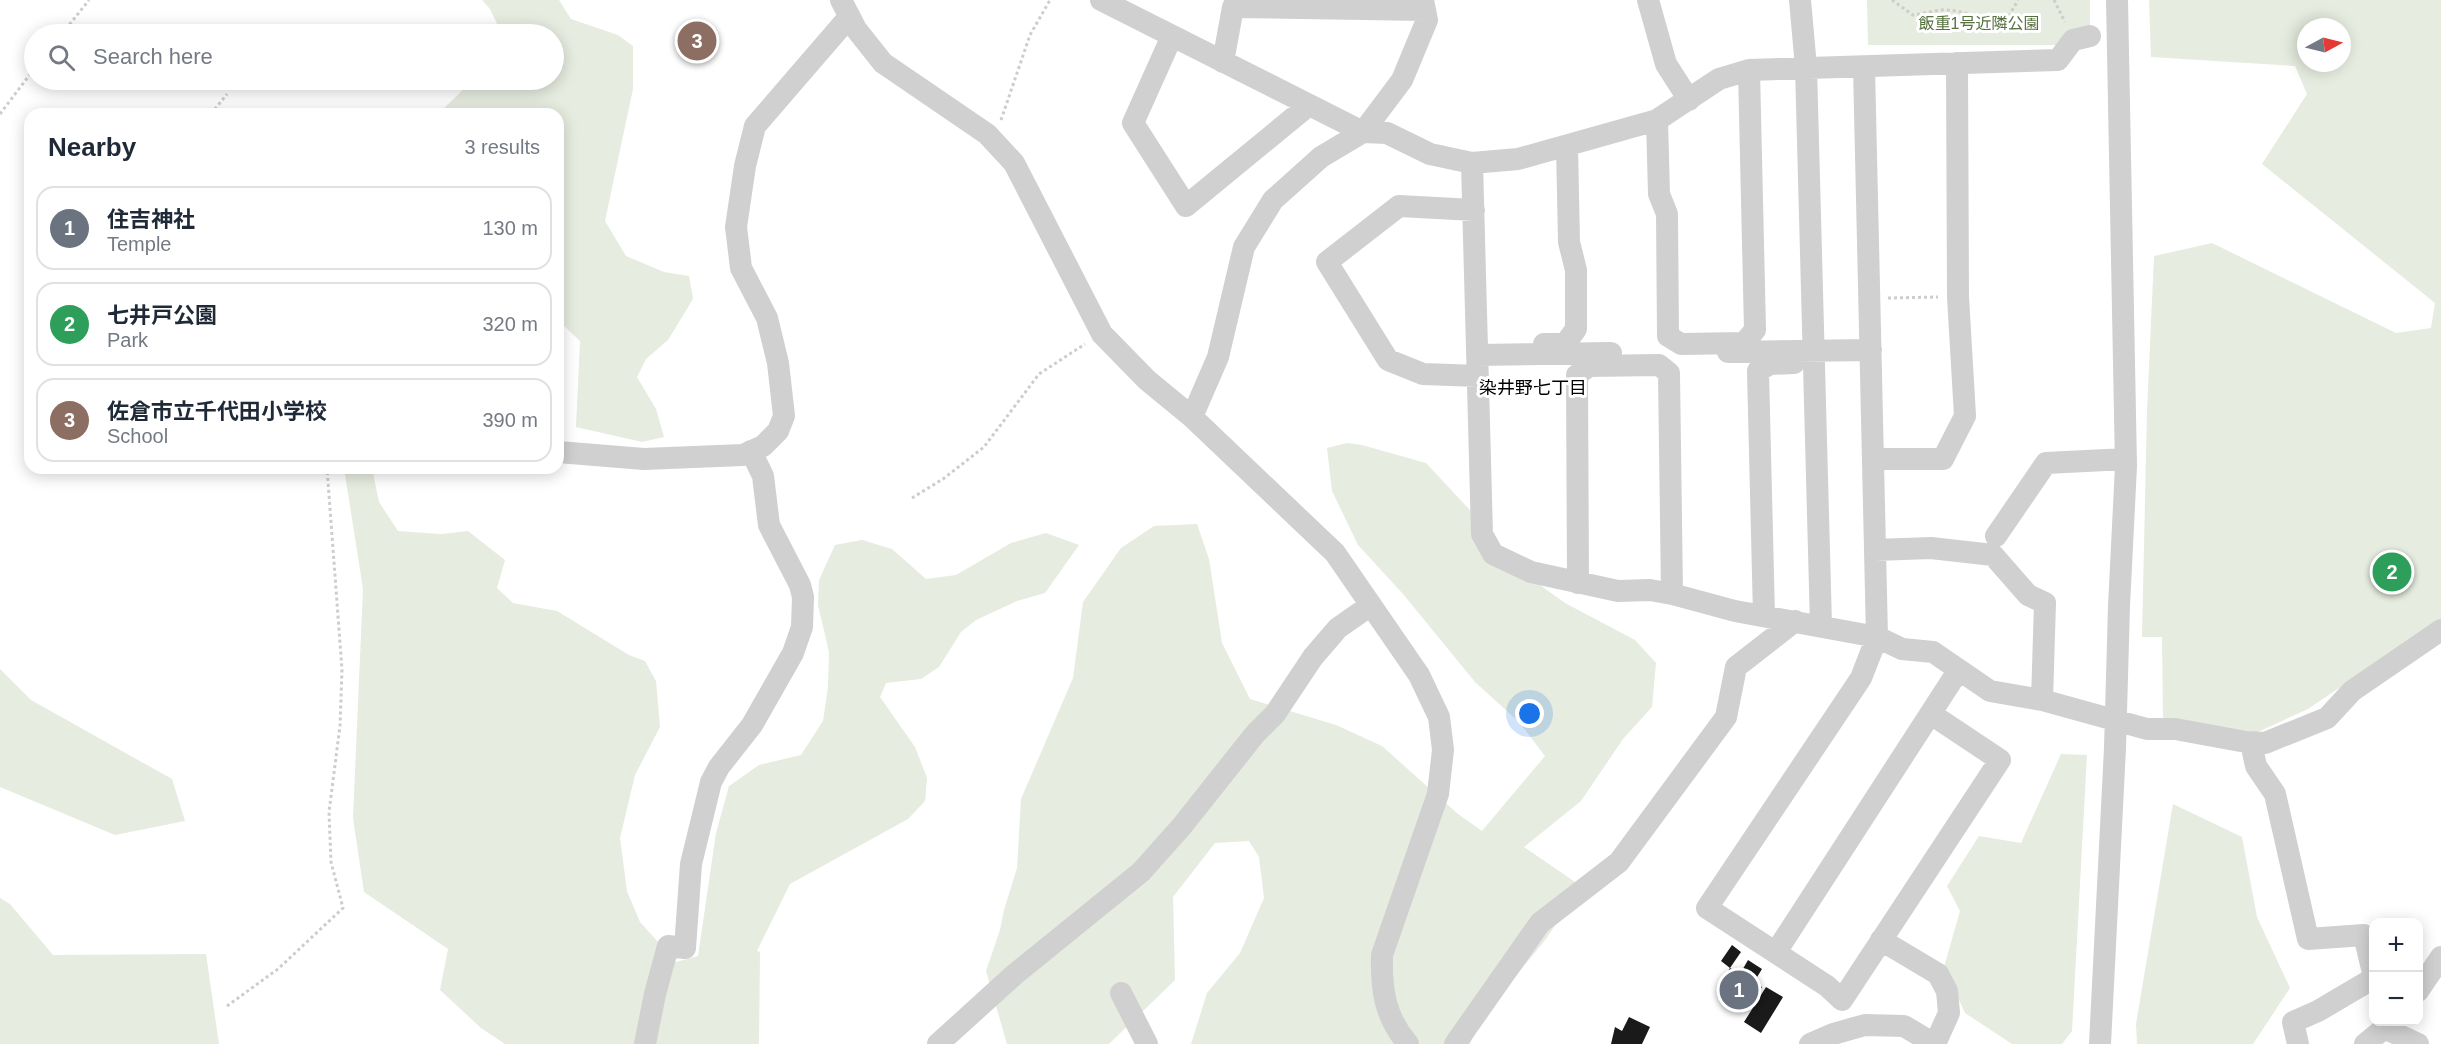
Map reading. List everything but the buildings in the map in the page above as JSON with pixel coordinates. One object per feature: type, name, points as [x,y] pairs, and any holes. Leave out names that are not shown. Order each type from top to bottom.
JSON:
[{"type":"street","points":[[1101,0],[1363,132],[1387,133],[1430,154],[1472,163],[1518,159],[1657,120],[1719,79],[1749,70],[2058,60],[2081,38]]},
{"type":"street","points":[[1648,0],[1666,64],[1689,100]]},
{"type":"street","points":[[1800,0],[1806,67],[1821,626]]},
{"type":"street","points":[[2100,1044],[2115,748],[2126,459],[2117,0]]},
{"type":"street","points":[[1192,417],[1218,357],[1244,247],[1273,200],[1321,157],[1363,132],[1402,81],[1427,20],[1424,5],[1233,8],[1223,62]]},
{"type":"street","points":[[564,452],[644,459],[743,455],[763,446],[778,431],[784,416],[778,363],[767,318],[741,268],[736,226],[745,166],[755,126],[845,9],[856,29],[882,63],[987,134],[1014,163],[1102,334],[1147,380],[1192,417],[1335,553],[1419,675],[1439,717],[1443,750],[1438,794],[1382,955],[1381,982],[1387,1011],[1408,1044]]},
{"type":"street","points":[[1172,36],[1133,123],[1186,206],[1309,105]]},
{"type":"street","points":[[1873,459],[1943,459],[1965,416],[1958,297],[1958,63]]},
{"type":"street","points":[[1864,67],[1877,637],[1861,678],[1707,908],[1827,986],[1842,1000],[2000,760],[1931,714]]},
{"type":"street","points":[[1657,120],[1659,194],[1667,213],[1668,336],[1681,344],[1744,343],[1755,330],[1749,70]]},
{"type":"street","points":[[1474,210],[1400,206],[1327,262],[1388,360],[1423,374],[1478,359],[1565,344],[1576,329],[1576,270],[1569,242],[1567,146]]},
{"type":"street","points":[[1472,163],[1482,534],[1493,554],[1531,572],[1578,583],[1618,591],[1650,590],[1672,594],[1735,611],[1877,637],[1902,649],[1933,652],[1990,691],[2042,700],[2147,729],[2175,729],[2252,742],[2265,743],[2328,718],[2352,691],[2441,630]]},
{"type":"street","points":[[1478,359],[1871,355]]},
{"type":"street","points":[[1764,616],[1758,371],[1770,364],[1812,357]]},
{"type":"street","points":[[1578,583],[1577,375],[1589,366],[1659,365],[1669,372],[1672,594]]},
{"type":"street","points":[[645,1044],[668,946],[685,948],[691,864],[711,782],[719,767],[752,725],[793,653],[802,627],[803,597],[800,585],[769,525],[763,476],[751,451]]},
{"type":"street","points":[[1996,536],[2046,463],[2126,459]]},
{"type":"street","points":[[1875,550],[1931,548],[1993,555],[2028,595],[2045,603],[2042,700]]},
{"type":"street","points":[[938,1044],[1014,975],[1141,872],[1182,826],[1255,734],[1275,714],[1313,657],[1338,628],[1371,605]]},
{"type":"street","points":[[1455,1044],[1540,923],[1619,862],[1626,853],[1726,717],[1736,667],[1795,621]]},
{"type":"street","points":[[1776,952],[1958,671]]},
{"type":"street","points":[[2252,742],[2256,766],[2275,794],[2308,939],[2364,935],[2372,972]]},
{"type":"street","points":[[1810,1044],[1864,1025],[1904,1026],[1934,1044],[1949,1013],[1947,991],[1938,974],[1881,940]]},
{"type":"street","points":[[2423,984],[2441,957]]},
{"type":"street","points":[[2298,1044],[2293,1022],[2318,1011],[2369,979]]},
{"type":"street","points":[[1121,993],[1147,1044]]},
{"type":"street","points":[[2365,1044],[2387,1026]]},
{"type":"street","points":[[2390,1026],[2418,1044]]},
{"type":"path","points":[[70,24],[89,0]]},
{"type":"path","points":[[994,141],[1030,35],[1050,0]]},
{"type":"path","points":[[1892,0],[1913,15],[1942,10],[1975,16],[1989,22],[2006,21],[2018,0]]},
{"type":"path","points":[[2054,0],[2081,38]]},
{"type":"path","points":[[0,114],[24,82]]},
{"type":"path","points":[[216,108],[226,94]]},
{"type":"path","points":[[1869,298],[1958,297]]},
{"type":"path","points":[[912,498],[943,480],[984,447],[1039,374],[1063,356],[1102,334]]},
{"type":"path","points":[[227,1006],[278,969],[343,908],[331,862],[329,812],[340,726],[342,670],[327,474]]},
{"type":"green space","points":[[482,0],[559,0],[571,19],[618,35],[633,46],[633,89],[605,221],[626,256],[664,272],[689,276],[693,299],[668,340],[646,359],[637,377],[656,409],[664,437],[642,442],[576,427],[580,341],[564,326],[564,108],[444,108],[463,90],[564,90],[564,24],[497,24],[490,9]]},
{"type":"green space","name":"飯重1号近隣公園","points":[[1867,0],[2090,0],[2090,27],[2059,45],[1868,45]]},
{"type":"green space","points":[[2149,0],[2441,0],[2441,619],[2308,709],[2247,737],[2163,719],[2162,637],[2142,637],[2147,411],[2154,256],[2212,243],[2396,333],[2431,328],[2435,303],[2262,164],[2307,94],[2298,72],[2351,72],[2351,18],[2297,18],[2297,71],[2295,66],[2151,57]]},
{"type":"green space","points":[[1347,443],[1426,463],[1483,524],[1508,562],[1565,603],[1635,640],[1656,663],[1652,707],[1623,739],[1581,801],[1524,847],[1581,886],[1546,939],[1481,1019],[1470,1044],[1191,1044],[1207,993],[1240,953],[1264,898],[1259,857],[1249,841],[1215,843],[1173,897],[1175,980],[1109,1044],[1007,1044],[986,971],[1017,868],[1021,799],[1073,678],[1083,602],[1121,548],[1154,526],[1197,524],[1209,559],[1222,643],[1250,699],[1336,725],[1382,746],[1458,814],[1482,831],[1545,756],[1519,722],[1475,682],[1403,594],[1358,545],[1332,491],[1327,448]]},
{"type":"green space","points":[[345,474],[373,474],[379,502],[398,531],[441,534],[468,531],[505,560],[497,588],[513,603],[557,611],[629,655],[645,661],[656,681],[660,727],[635,775],[620,838],[627,891],[640,922],[676,962],[698,956],[716,833],[729,786],[759,765],[801,755],[823,721],[828,687],[829,652],[818,605],[819,580],[835,545],[862,540],[892,549],[926,579],[956,575],[1011,543],[1046,533],[1079,545],[1045,593],[1017,601],[976,620],[961,632],[939,667],[921,679],[886,683],[880,697],[915,747],[927,778],[925,801],[908,819],[790,884],[757,951],[760,952],[759,1044],[505,1044],[481,1028],[440,990],[448,949],[364,892],[353,818],[363,589]]},
{"type":"green space","points":[[0,669],[31,700],[172,779],[185,821],[115,835],[0,787]]},
{"type":"green space","points":[[2061,754],[2087,755],[2072,1031],[2062,1044],[2012,1044],[1965,1013],[1944,967],[1960,911],[1947,886],[1979,836],[2021,843]]},
{"type":"green space","points":[[2173,804],[2242,837],[2257,917],[2290,988],[2253,1044],[2137,1044],[2136,1024]]},
{"type":"green space","points":[[0,898],[10,904],[53,955],[206,954],[219,1044],[0,1044]]},
{"type":"place","name":"佐倉市立千代田小学校","points":[[697,41]]},
{"type":"place","name":"七井戸公園","points":[[2392,572]]},
{"type":"place","name":"住吉神社","points":[[1739,990]]},
{"type":"district","name":"染井野七丁目","points":[[1533,388]]}]
